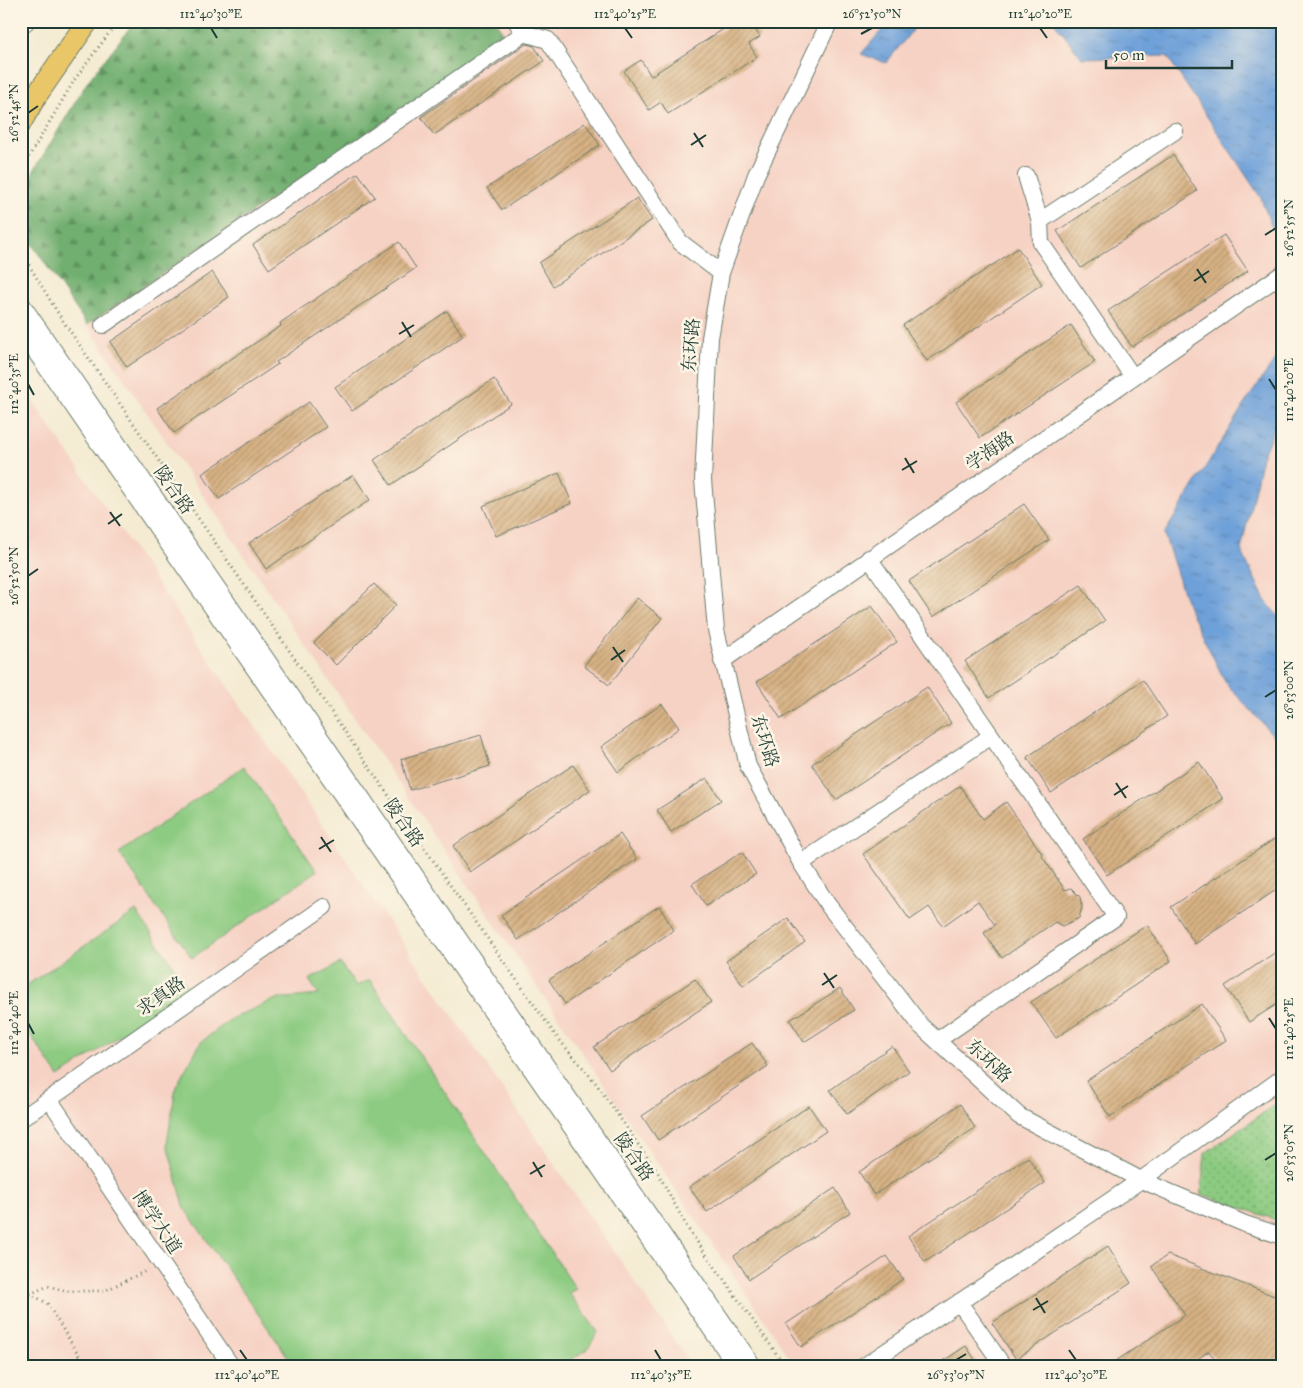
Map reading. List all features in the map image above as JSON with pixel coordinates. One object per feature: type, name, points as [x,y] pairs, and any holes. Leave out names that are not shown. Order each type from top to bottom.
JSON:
[{"type":"main road","points":[[21,122],[36,96],[87,22]]},
{"type":"street","points":[[21,26],[27,21]]},
{"type":"street","name":"东环路","points":[[830,21],[756,175],[721,273],[710,338],[703,480],[716,630],[748,766],[801,863],[828,905],[915,1018],[1019,1116],[1141,1180],[1245,1224],[1282,1236]]},
{"type":"street","points":[[103,325],[520,27],[548,40],[680,242],[721,273]]},
{"type":"street","points":[[1040,222],[1175,131]]},
{"type":"street","points":[[1026,176],[1040,222],[1041,242],[1133,377]]},
{"type":"street","name":"学海路","points":[[722,661],[1282,274]]},
{"type":"street","name":"陵合路","points":[[21,302],[754,1367]]},
{"type":"street","name":"陵合路","points":[[21,331],[737,1367]]},
{"type":"street","points":[[869,558],[990,737],[1116,917],[938,1040]]},
{"type":"street","points":[[801,863],[990,737]]},
{"type":"street","name":"求真路","points":[[21,1119],[324,907]]},
{"type":"street","points":[[862,1367],[1141,1180],[1282,1078]]},
{"type":"street","name":"博学大道","points":[[49,1099],[232,1367]]},
{"type":"street","points":[[959,1302],[1004,1367]]},
{"type":"path","points":[[21,170],[75,78],[118,21]]},
{"type":"path","points":[[21,252],[61,318],[444,877],[556,1036],[595,1082],[658,1173],[688,1229],[786,1367]]},
{"type":"path","points":[[30,1294],[48,1286],[67,1291],[104,1291],[162,1264]]},
{"type":"path","points":[[21,1289],[48,1303],[86,1367]]},
{"type":"shaded area","points":[[135,21],[1282,21],[1282,1367],[796,1367],[21,228],[21,192],[88,81]]},
{"type":"shaded area","points":[[21,384],[693,1367],[21,1367]]},
{"type":"green space","points":[[135,21],[495,21],[507,38],[87,325],[21,228],[21,192],[88,81]]},
{"type":"green space","points":[[244,766],[317,871],[192,958],[119,853]]},
{"type":"green space","points":[[136,911],[189,989],[59,1077],[21,1021],[21,989]]},
{"type":"green space","points":[[340,963],[356,986],[370,980],[576,1289],[569,1293],[598,1332],[587,1350],[559,1367],[295,1367],[185,1209],[167,1144],[176,1086],[201,1042],[232,1018],[276,999],[319,995],[309,980]]},
{"type":"green space","points":[[1282,1100],[1282,1222],[1201,1194],[1205,1153]]},
{"type":"water","points":[[890,21],[920,21],[886,63],[861,54]]},
{"type":"water","points":[[1053,21],[1282,21],[1282,255],[1261,198],[1167,56],[1082,58]]},
{"type":"water","points":[[1282,350],[1282,411],[1262,457],[1241,550],[1265,600],[1282,621],[1282,745],[1226,683],[1188,607],[1164,534],[1245,403]]},
{"type":"building","points":[[736,21],[750,21],[760,37],[749,44],[757,57],[668,114],[661,102],[649,110],[624,71],[641,60],[651,76]]},
{"type":"building","points":[[526,44],[534,46],[544,61],[434,135],[421,117]]},
{"type":"building","points":[[585,123],[600,145],[502,210],[487,188]]},
{"type":"building","points":[[1173,155],[1197,191],[1081,268],[1057,231]]},
{"type":"building","points":[[358,173],[375,197],[269,269],[253,245]]},
{"type":"building","points":[[637,198],[652,220],[553,286],[539,263]]},
{"type":"building","points":[[1224,235],[1248,271],[1132,347],[1108,311]]},
{"type":"building","points":[[399,242],[416,268],[276,362],[278,364],[174,433],[157,408],[281,326],[280,323]]},
{"type":"building","points":[[1018,248],[1042,284],[927,361],[903,325]]},
{"type":"building","points":[[212,272],[229,297],[127,367],[110,342]]},
{"type":"building","points":[[447,311],[463,336],[352,411],[335,387]]},
{"type":"building","points":[[1071,325],[1095,362],[980,438],[956,402]]},
{"type":"building","points":[[494,379],[511,404],[391,485],[374,460]]},
{"type":"building","points":[[309,402],[326,427],[219,499],[202,474]]},
{"type":"building","points":[[559,473],[572,503],[496,536],[483,506]]},
{"type":"building","points":[[353,475],[370,500],[266,569],[249,543]]},
{"type":"building","points":[[1024,504],[1049,540],[933,617],[909,581]]},
{"type":"building","points":[[374,584],[396,605],[336,665],[314,643]]},
{"type":"building","points":[[1081,585],[1105,621],[989,698],[965,661]]},
{"type":"building","points":[[637,598],[662,618],[609,685],[584,666]]},
{"type":"building","points":[[872,606],[897,642],[781,719],[757,682]]},
{"type":"building","points":[[1143,680],[1167,716],[1051,793],[1027,757]]},
{"type":"building","points":[[927,687],[951,723],[836,800],[812,764]]},
{"type":"building","points":[[662,704],[679,728],[618,772],[601,747]]},
{"type":"building","points":[[481,735],[490,766],[410,790],[401,759]]},
{"type":"building","points":[[1199,762],[1223,799],[1107,875],[1083,839]]},
{"type":"building","points":[[573,765],[590,790],[470,872],[453,846]]},
{"type":"building","points":[[707,778],[721,800],[671,832],[657,810]]},
{"type":"building","points":[[960,786],[983,819],[1006,802],[1065,890],[1071,888],[1080,897],[1082,907],[1079,918],[1062,926],[1055,922],[1002,958],[984,933],[995,925],[978,901],[943,926],[929,907],[910,920],[863,854]]},
{"type":"building","points":[[620,834],[637,859],[518,940],[501,915]]},
{"type":"building","points":[[1282,834],[1282,886],[1195,944],[1171,907]]},
{"type":"building","points":[[742,852],[756,874],[706,906],[692,884]]},
{"type":"building","points":[[659,906],[674,930],[565,1004],[549,980]]},
{"type":"building","points":[[788,918],[805,942],[743,986],[726,961]]},
{"type":"building","points":[[1147,925],[1171,961],[1056,1038],[1031,1002]]},
{"type":"building","points":[[1282,948],[1282,1001],[1249,1022],[1225,986]]},
{"type":"building","points":[[695,979],[711,1002],[610,1070],[594,1047]]},
{"type":"building","points":[[840,988],[854,1010],[804,1042],[790,1020]]},
{"type":"building","points":[[1202,1004],[1226,1040],[1110,1117],[1086,1081]]},
{"type":"building","points":[[752,1043],[768,1066],[658,1140],[642,1116]]},
{"type":"building","points":[[892,1046],[909,1071],[847,1114],[830,1090]]},
{"type":"building","points":[[960,1104],[975,1128],[874,1195],[859,1172]]},
{"type":"building","points":[[809,1106],[826,1131],[707,1212],[689,1187]]},
{"type":"building","points":[[1028,1157],[1045,1183],[925,1262],[908,1236]]},
{"type":"building","points":[[835,1188],[850,1212],[749,1279],[734,1256]]},
{"type":"building","points":[[1108,1246],[1131,1283],[1016,1359],[992,1323]]},
{"type":"building","points":[[1168,1255],[1282,1299],[1282,1367],[1220,1367],[1209,1351],[1186,1367],[1107,1367],[1185,1315],[1151,1266]]},
{"type":"building","points":[[887,1256],[903,1279],[801,1347],[786,1324]]},
{"type":"building","points":[[966,1346],[980,1367],[934,1367]]}]
